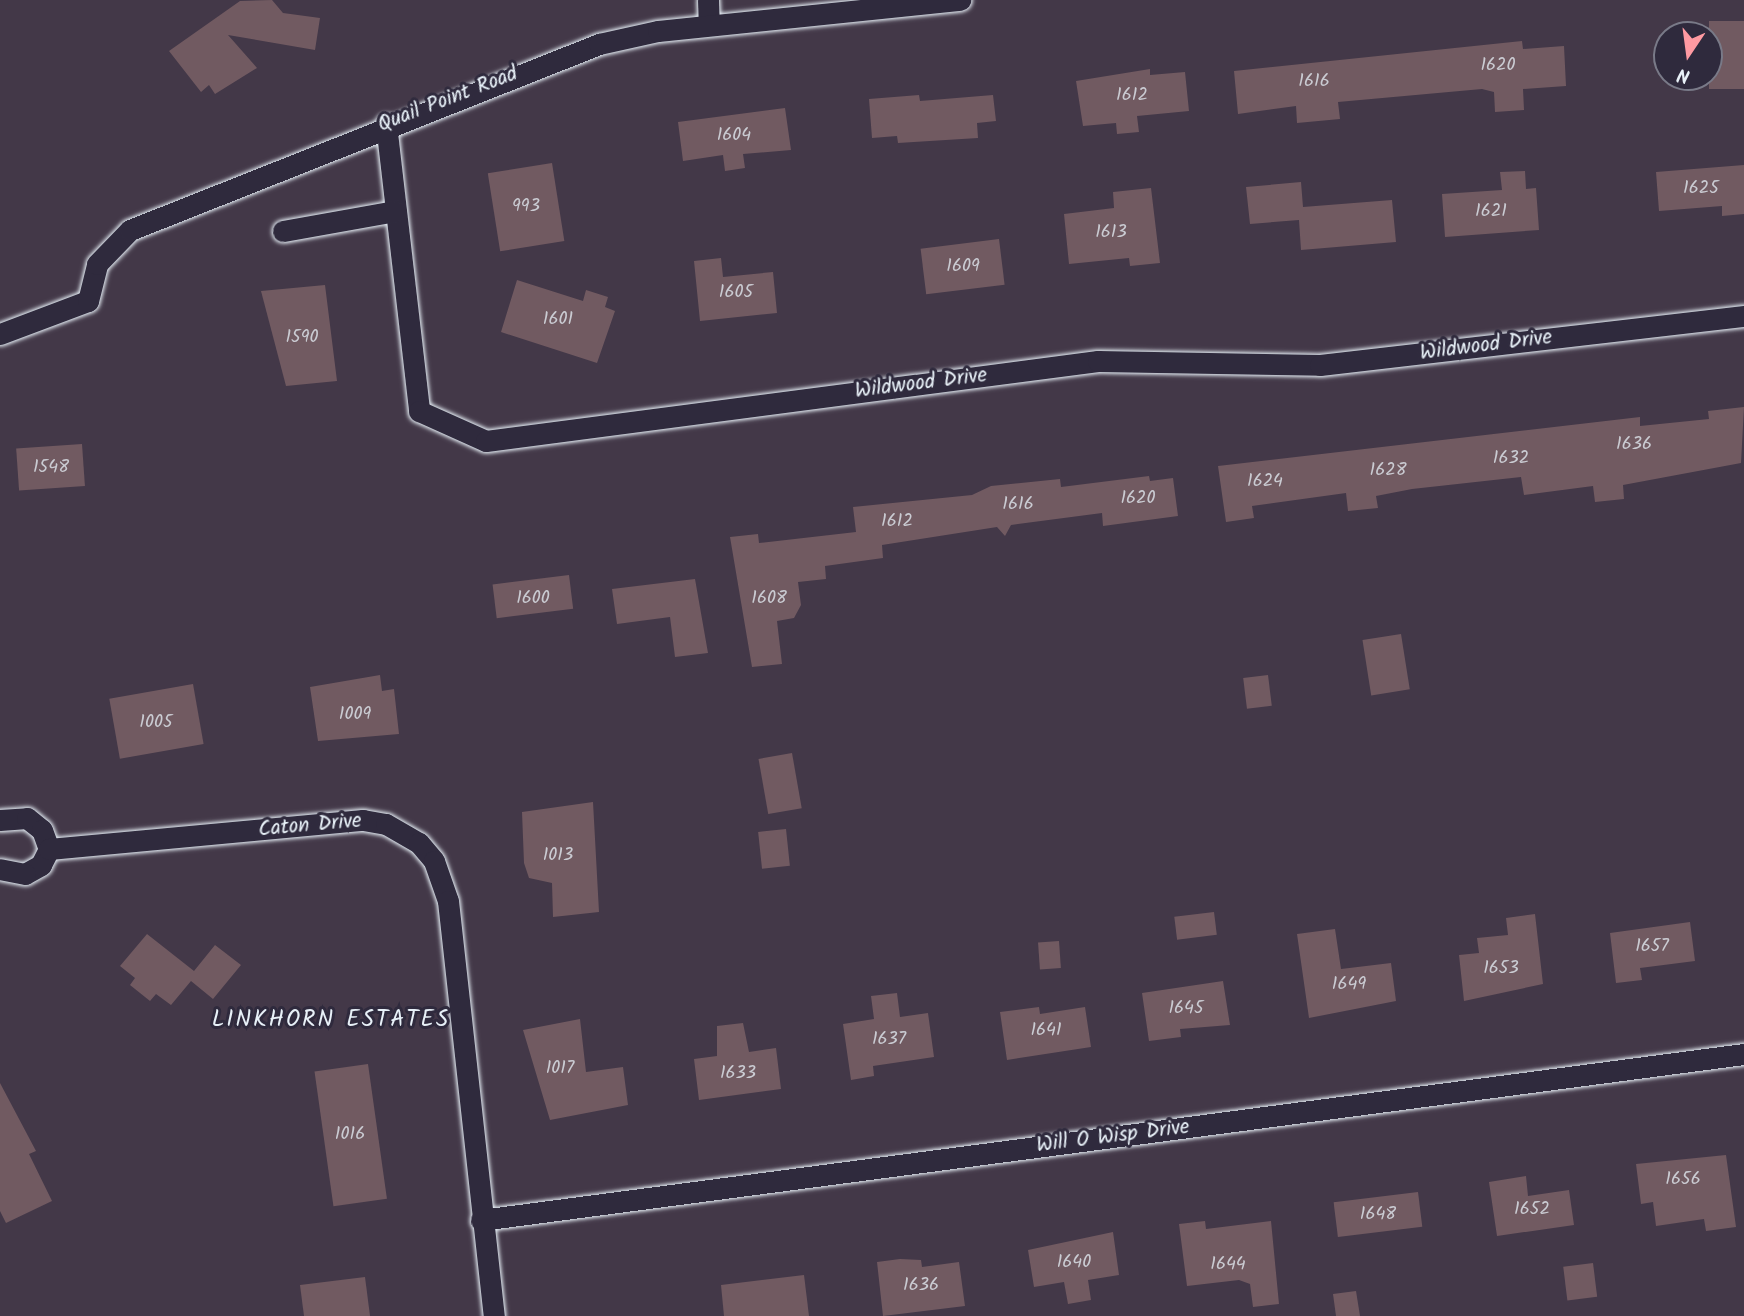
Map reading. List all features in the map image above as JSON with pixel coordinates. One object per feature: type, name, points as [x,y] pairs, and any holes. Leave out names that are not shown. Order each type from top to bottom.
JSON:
[{"type":"street","points":[[708,0],[709,25]]},
{"type":"street","name":"Quail Point Road","points":[[0,334],[88,301],[97,264],[130,229],[386,124],[599,44],[709,25],[960,0]]},
{"type":"street","points":[[284,231],[395,211],[386,124]]},
{"type":"street","name":"Wildwood Drive","points":[[395,211],[419,411],[486,441],[1098,361],[1320,365],[1744,316]]},
{"type":"street","points":[[0,820],[27,818],[49,849],[41,865],[25,874],[0,869]]},
{"type":"street","name":"Caton Drive","points":[[49,849],[363,820],[419,843],[434,861],[448,901],[481,1220],[494,1316]]},
{"type":"street","name":"Will O Wisp Drive","points":[[481,1220],[1744,1054]]},
{"type":"building","points":[[272,0],[283,13],[320,18],[315,50],[228,35],[257,68],[215,94],[209,85],[201,92],[169,51],[240,1]]},
{"type":"building","points":[[1723,21],[1744,21],[1744,89],[1723,89]]},
{"type":"building","points":[[1522,41],[1523,49],[1564,46],[1566,86],[1523,89],[1524,110],[1495,112],[1494,92],[1482,89],[1338,102],[1340,119],[1297,123],[1296,106],[1238,114],[1234,71]]},
{"type":"building","points":[[1150,69],[1150,75],[1185,72],[1189,111],[1137,116],[1139,132],[1117,134],[1116,123],[1083,126],[1076,81]]},
{"type":"building","points":[[919,95],[920,101],[993,95],[996,121],[977,123],[978,138],[898,143],[897,136],[872,138],[869,99]]},
{"type":"building","points":[[785,108],[791,150],[743,154],[745,168],[725,171],[723,155],[683,161],[678,122]]},
{"type":"building","points":[[552,163],[564,241],[500,251],[488,173]]},
{"type":"building","points":[[1744,165],[1744,214],[1722,216],[1722,206],[1659,211],[1656,172]]},
{"type":"building","points":[[1525,171],[1526,189],[1536,188],[1539,230],[1445,237],[1442,194],[1502,190],[1500,172]]},
{"type":"building","points":[[1301,182],[1303,207],[1392,200],[1396,242],[1301,250],[1299,220],[1250,224],[1246,187]]},
{"type":"building","points":[[1151,188],[1160,263],[1130,266],[1129,258],[1069,264],[1064,214],[1114,208],[1113,192]]},
{"type":"building","points":[[999,239],[1005,285],[926,294],[921,249]]},
{"type":"building","points":[[721,258],[723,277],[773,272],[777,313],[700,321],[694,261]]},
{"type":"building","points":[[517,280],[583,301],[586,290],[608,297],[605,307],[615,311],[597,363],[501,332]]},
{"type":"building","points":[[325,285],[337,381],[286,386],[261,291]]},
{"type":"building","points":[[1744,407],[1741,463],[1623,485],[1624,499],[1595,502],[1593,486],[1524,495],[1521,477],[1412,489],[1376,496],[1378,508],[1348,511],[1346,493],[1252,506],[1254,518],[1226,522],[1218,466],[1640,417],[1640,426],[1709,419],[1708,411]]},
{"type":"building","points":[[82,444],[85,486],[19,491],[16,449]]},
{"type":"building","points":[[1149,476],[1150,481],[1173,478],[1178,516],[1103,526],[1102,513],[1011,525],[1005,536],[997,527],[882,545],[883,558],[825,566],[826,579],[798,582],[801,605],[794,618],[777,621],[782,664],[752,667],[730,537],[758,534],[759,543],[856,532],[853,507],[972,495],[991,486],[1060,479],[1061,487]]},
{"type":"building","points":[[569,575],[573,609],[497,618],[493,584]]},
{"type":"building","points":[[695,579],[708,653],[675,657],[670,617],[617,624],[612,589]]},
{"type":"building","points":[[1401,634],[1410,689],[1371,695],[1362,640]]},
{"type":"building","points":[[380,675],[382,691],[394,689],[399,734],[318,741],[310,687]]},
{"type":"building","points":[[1268,675],[1272,706],[1247,709],[1243,678]]},
{"type":"building","points":[[193,684],[204,744],[120,759],[109,699]]},
{"type":"building","points":[[792,753],[802,808],[768,814],[759,759]]},
{"type":"building","points":[[593,802],[599,912],[553,917],[552,883],[529,878],[524,863],[522,812]]},
{"type":"building","points":[[786,829],[790,866],[762,869],[758,832]]},
{"type":"building","points":[[1214,912],[1217,935],[1177,940],[1174,917]]},
{"type":"building","points":[[1535,914],[1543,984],[1464,1001],[1459,955],[1479,953],[1477,938],[1508,935],[1506,918]]},
{"type":"building","points":[[1690,922],[1695,961],[1640,968],[1642,980],[1616,983],[1610,933]]},
{"type":"building","points":[[1335,929],[1341,969],[1391,963],[1396,1001],[1309,1018],[1297,934]]},
{"type":"building","points":[[147,934],[194,971],[215,945],[241,965],[213,999],[191,981],[171,1005],[156,994],[150,1001],[130,985],[135,978],[120,966]]},
{"type":"building","points":[[1059,941],[1061,968],[1040,969],[1038,942]]},
{"type":"building","points":[[1223,981],[1230,1025],[1180,1029],[1181,1037],[1149,1041],[1142,993]]},
{"type":"building","points":[[897,993],[900,1017],[928,1013],[934,1057],[873,1066],[874,1076],[851,1080],[843,1024],[874,1019],[871,996]]},
{"type":"building","points":[[1039,1007],[1040,1014],[1085,1007],[1091,1047],[1007,1060],[1000,1012]]},
{"type":"building","points":[[580,1019],[586,1072],[623,1067],[628,1105],[550,1120],[523,1030]]},
{"type":"building","points":[[743,1023],[749,1052],[776,1048],[781,1089],[699,1100],[694,1059],[717,1056],[717,1026]]},
{"type":"building","points":[[368,1064],[387,1199],[333,1206],[315,1072]]},
{"type":"building","points":[[0,1083],[36,1151],[29,1154],[52,1201],[6,1223],[0,1211]]},
{"type":"building","points":[[1726,1155],[1736,1227],[1706,1231],[1704,1219],[1656,1226],[1653,1202],[1641,1204],[1636,1164]]},
{"type":"building","points":[[1526,1176],[1528,1196],[1569,1190],[1574,1225],[1497,1236],[1489,1182]]},
{"type":"building","points":[[1418,1192],[1422,1227],[1338,1237],[1334,1202]]},
{"type":"building","points":[[1205,1221],[1206,1229],[1271,1221],[1279,1304],[1253,1307],[1250,1284],[1239,1280],[1187,1286],[1179,1224]]},
{"type":"building","points":[[1113,1232],[1119,1275],[1088,1280],[1091,1300],[1068,1304],[1064,1282],[1034,1287],[1028,1250]]},
{"type":"building","points":[[921,1260],[922,1267],[959,1262],[965,1306],[883,1316],[877,1262]]},
{"type":"building","points":[[1593,1263],[1597,1297],[1567,1300],[1563,1267]]},
{"type":"building","points":[[804,1275],[809,1316],[724,1316],[721,1285]]},
{"type":"building","points":[[365,1277],[370,1316],[304,1316],[300,1285]]},
{"type":"building","points":[[1356,1291],[1360,1316],[1336,1316],[1333,1294]]},
{"type":"district","name":"LINKHORN ESTATES","points":[[331,1020]]}]
